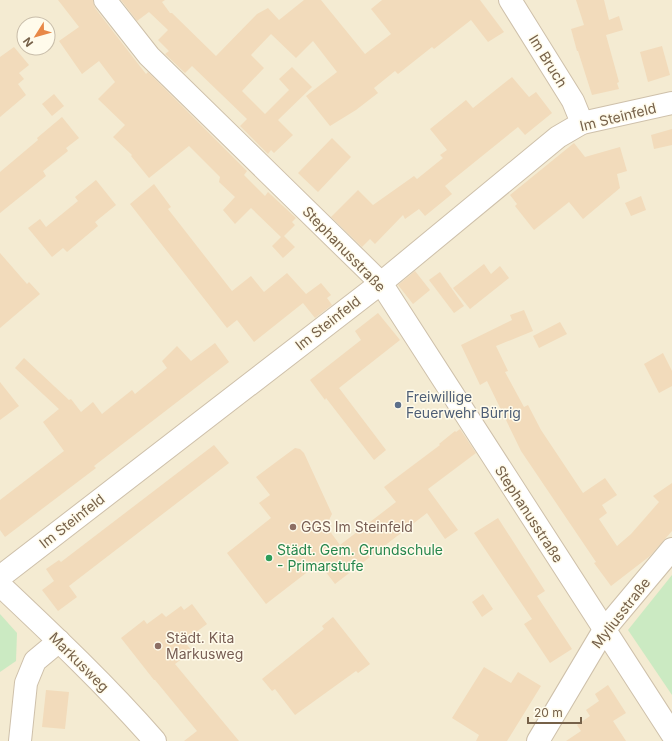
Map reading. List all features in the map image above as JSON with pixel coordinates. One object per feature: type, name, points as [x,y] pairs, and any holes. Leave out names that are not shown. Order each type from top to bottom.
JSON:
[{"type":"street","name":"Stephanusstraße","points":[[105,0],[149,56],[381,283],[672,734]]},
{"type":"street","name":"Im Bruch","points":[[510,0],[573,102],[582,123]]},
{"type":"street","name":"Im Steinfeld","points":[[0,577],[381,283],[558,137],[582,123],[672,103]]},
{"type":"street","name":"Myliusstraße","points":[[538,741],[604,630],[672,549]]},
{"type":"street","name":"Markusweg","points":[[0,585],[130,712],[155,741]]},
{"type":"street","points":[[20,741],[26,683],[35,661],[59,641]]},
{"type":"shaded area","points":[[0,0],[672,0],[672,741],[0,741]]},
{"type":"green space","points":[[672,575],[672,695],[628,630]]},
{"type":"green space","points":[[0,614],[17,633],[16,661],[0,672]]},
{"type":"building","points":[[58,0],[93,0],[95,8],[146,74],[148,72],[247,171],[244,175],[265,196],[268,192],[296,218],[292,222],[295,225],[284,236],[295,247],[283,258],[272,246],[281,237],[251,208],[235,224],[223,210],[235,197],[219,182],[220,177],[189,146],[149,178],[131,156],[132,155],[113,137],[125,125],[98,99],[115,82],[99,61],[82,74],[59,41],[79,27]]},
{"type":"building","points":[[121,0],[165,0],[162,2],[170,13],[172,13],[216,56],[257,14],[268,8],[279,20],[304,0],[321,0],[365,54],[391,34],[371,9],[382,0],[480,0],[504,32],[488,42],[471,20],[434,49],[432,47],[398,74],[395,71],[374,88],[378,93],[356,110],[330,126],[306,96],[337,72],[313,41],[296,58],[271,34],[251,55],[264,68],[242,91],[265,114],[289,90],[279,79],[292,67],[312,87],[278,120],[293,135],[274,153],[271,150],[268,154],[240,126],[247,119],[192,66],[185,73],[165,54],[169,51],[158,40],[168,30],[149,12],[137,21]]},
{"type":"building","points":[[576,0],[604,0],[609,20],[619,16],[623,30],[606,35],[619,82],[617,83],[619,89],[592,95],[571,29],[584,25]]},
{"type":"building","points":[[662,46],[670,75],[648,82],[640,52]]},
{"type":"building","points":[[14,47],[16,49],[16,56],[22,56],[29,65],[19,73],[24,79],[18,84],[26,95],[0,117],[0,57]]},
{"type":"building","points":[[512,77],[529,97],[536,92],[552,113],[525,135],[518,127],[445,186],[452,194],[425,216],[419,209],[405,219],[403,215],[375,244],[370,239],[362,247],[331,217],[358,190],[373,205],[414,176],[417,179],[443,158],[440,155],[447,150],[430,129],[466,100],[473,108]]},
{"type":"building","points":[[54,94],[64,106],[52,116],[42,104]]},
{"type":"building","points":[[62,117],[79,138],[66,148],[68,151],[43,171],[46,176],[0,213],[0,172],[38,140],[37,138]]},
{"type":"building","points":[[672,129],[672,145],[654,149],[651,135]]},
{"type":"building","points":[[332,138],[351,157],[318,192],[298,173]]},
{"type":"building","points":[[574,143],[585,157],[620,147],[627,171],[617,174],[620,188],[583,219],[569,202],[534,230],[515,206],[517,204],[510,195]]},
{"type":"building","points":[[96,180],[116,205],[95,222],[98,226],[67,252],[63,248],[52,257],[28,228],[40,219],[46,227],[78,201],[75,197]]},
{"type":"building","points":[[154,184],[171,207],[168,209],[232,291],[251,276],[264,292],[287,273],[306,294],[321,283],[331,295],[327,298],[332,305],[315,318],[303,303],[254,342],[237,320],[227,328],[130,204]]},
{"type":"building","points":[[641,196],[646,210],[631,216],[625,203]]},
{"type":"building","points":[[0,253],[27,284],[29,282],[40,294],[0,328]]},
{"type":"building","points":[[484,264],[491,274],[500,266],[509,278],[470,309],[453,288]]},
{"type":"building","points":[[415,271],[430,290],[413,304],[398,285]]},
{"type":"building","points":[[440,272],[464,306],[454,313],[429,280]]},
{"type":"building","points":[[524,310],[533,331],[496,346],[508,371],[505,372],[524,407],[528,405],[541,430],[583,493],[605,478],[617,495],[602,505],[607,513],[599,519],[617,546],[631,534],[659,502],[653,496],[672,483],[672,531],[650,556],[611,586],[594,563],[596,562],[521,451],[487,381],[480,385],[461,345],[512,320],[510,315]]},
{"type":"building","points":[[378,313],[400,340],[339,388],[386,450],[374,460],[326,398],[325,400],[310,380],[361,340],[355,331]]},
{"type":"building","points":[[560,322],[567,334],[539,348],[533,336]]},
{"type":"building","points":[[215,343],[229,362],[94,466],[96,468],[5,537],[0,530],[0,500],[64,451],[43,422],[59,409],[15,368],[24,358],[69,400],[71,399],[81,412],[93,402],[102,414],[132,390],[135,394],[167,368],[162,361],[177,346],[191,361]]},
{"type":"building","points":[[663,353],[672,371],[672,386],[659,393],[644,364]]},
{"type":"building","points":[[0,382],[19,406],[0,420]]},
{"type":"building","name":"GGS Im Steinfeld","points":[[460,429],[476,453],[428,489],[458,530],[445,539],[427,513],[335,584],[319,563],[266,604],[227,553],[271,518],[259,503],[270,495],[256,477],[295,448],[300,449],[304,453],[332,514],[326,526],[340,545],[396,502],[384,487],[440,445],[439,444],[455,431],[456,432]]},
{"type":"building","points":[[214,445],[229,463],[69,586],[77,597],[58,611],[42,590],[54,581],[46,569],[59,560],[61,562]]},
{"type":"building","points":[[498,518],[545,591],[537,596],[572,649],[550,663],[524,624],[532,619],[474,533]]},
{"type":"building","points":[[483,594],[493,609],[482,617],[472,602]]},
{"type":"building","points":[[192,604],[207,624],[184,641],[192,651],[175,664],[239,741],[184,741],[197,731],[121,638],[144,620],[147,624],[162,613],[166,617],[181,606],[184,610]]},
{"type":"building","points":[[333,617],[370,664],[358,673],[356,671],[295,715],[275,689],[272,691],[262,679],[324,629],[322,626]]},
{"type":"building","points":[[484,667],[511,683],[518,672],[541,686],[507,741],[476,741],[479,735],[452,718]]},
{"type":"building","points":[[608,685],[626,713],[613,721],[626,741],[566,741],[581,731],[577,725],[590,716],[586,710],[599,701],[595,694]]},
{"type":"building","points":[[46,690],[69,692],[65,729],[42,727]]},
{"type":"place","name":"Freiwillige Feuerwehr Bürrig","points":[[398,405]]},
{"type":"place","name":"GGS Im Steinfeld","points":[[293,527]]},
{"type":"place","name":"Städt. Gem. Grundschule - Primarstufe","points":[[269,558]]},
{"type":"place","name":"Städt. Kita Markusweg","points":[[158,646]]}]
